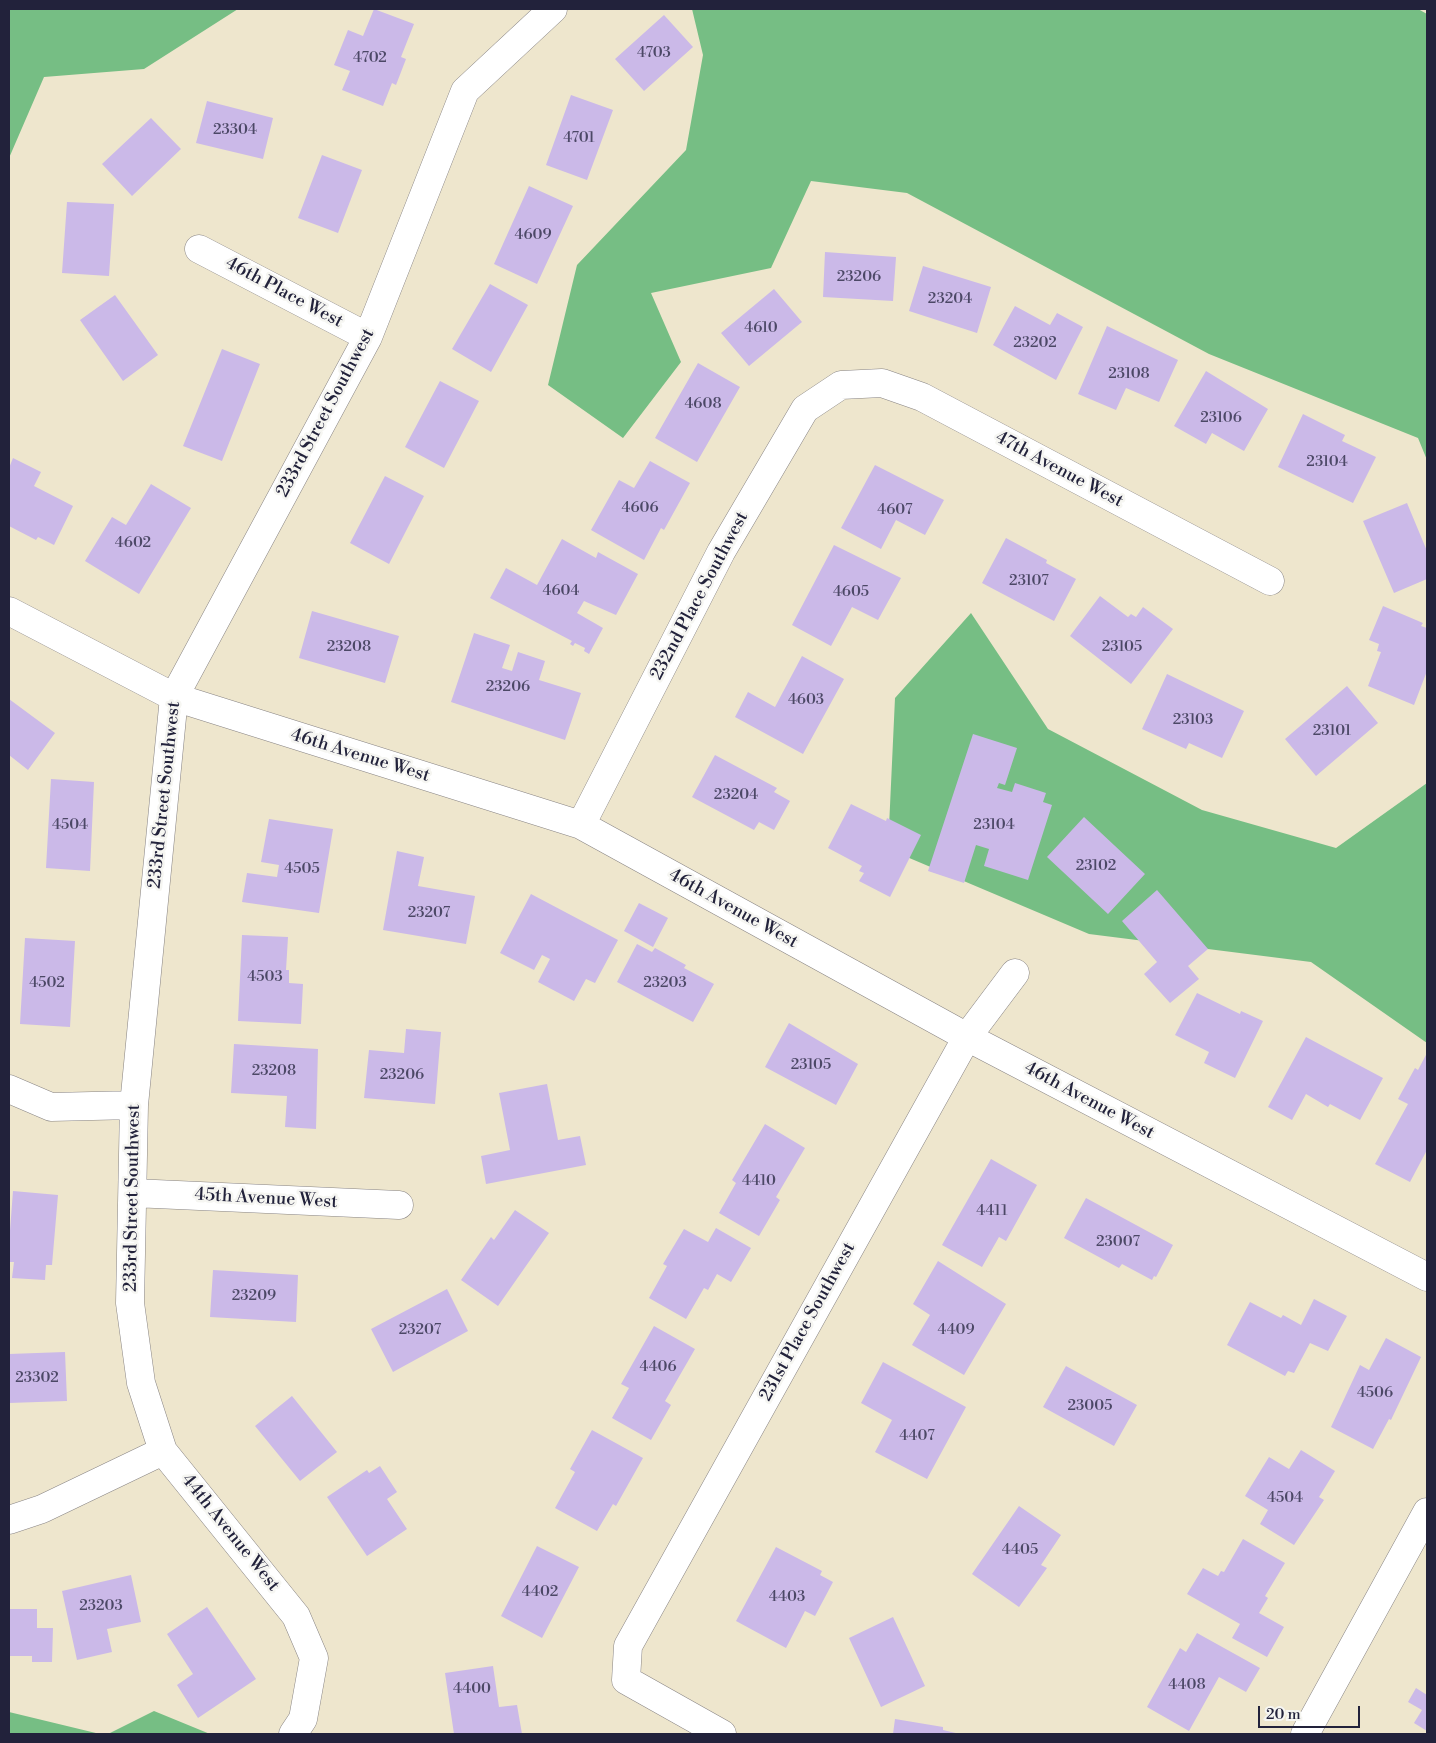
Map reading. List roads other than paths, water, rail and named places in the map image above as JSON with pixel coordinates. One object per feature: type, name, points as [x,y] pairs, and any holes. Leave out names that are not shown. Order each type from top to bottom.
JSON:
[{"type":"street","name":"233rd Street Southwest","points":[[163,1451],[141,1383],[130,1303],[134,1105],[174,697],[368,337],[465,91],[553,9]]},
{"type":"street","name":"46th Place West","points":[[199,249],[368,337]]},
{"type":"street","name":"47th Avenue West","points":[[841,385],[882,383],[922,397],[1270,581]]},
{"type":"street","name":"232nd Place Southwest","points":[[581,825],[721,552],[795,426],[805,410],[841,385]]},
{"type":"street","name":"46th Avenue West","points":[[9,611],[174,697],[581,825],[967,1037],[1427,1277]]},
{"type":"street","name":"231st Place Southwest","points":[[722,1734],[626,1680],[628,1646],[967,1037],[1015,972]]},
{"type":"street","points":[[9,1089],[51,1106],[134,1105]]},
{"type":"street","name":"45th Avenue West","points":[[133,1193],[399,1205]]},
{"type":"street","points":[[9,1520],[42,1509],[163,1451]]},
{"type":"street","name":"44th Avenue West","points":[[163,1451],[296,1616],[314,1658],[303,1719],[293,1734]]},
{"type":"street","points":[[1305,1734],[1427,1512]]}]
